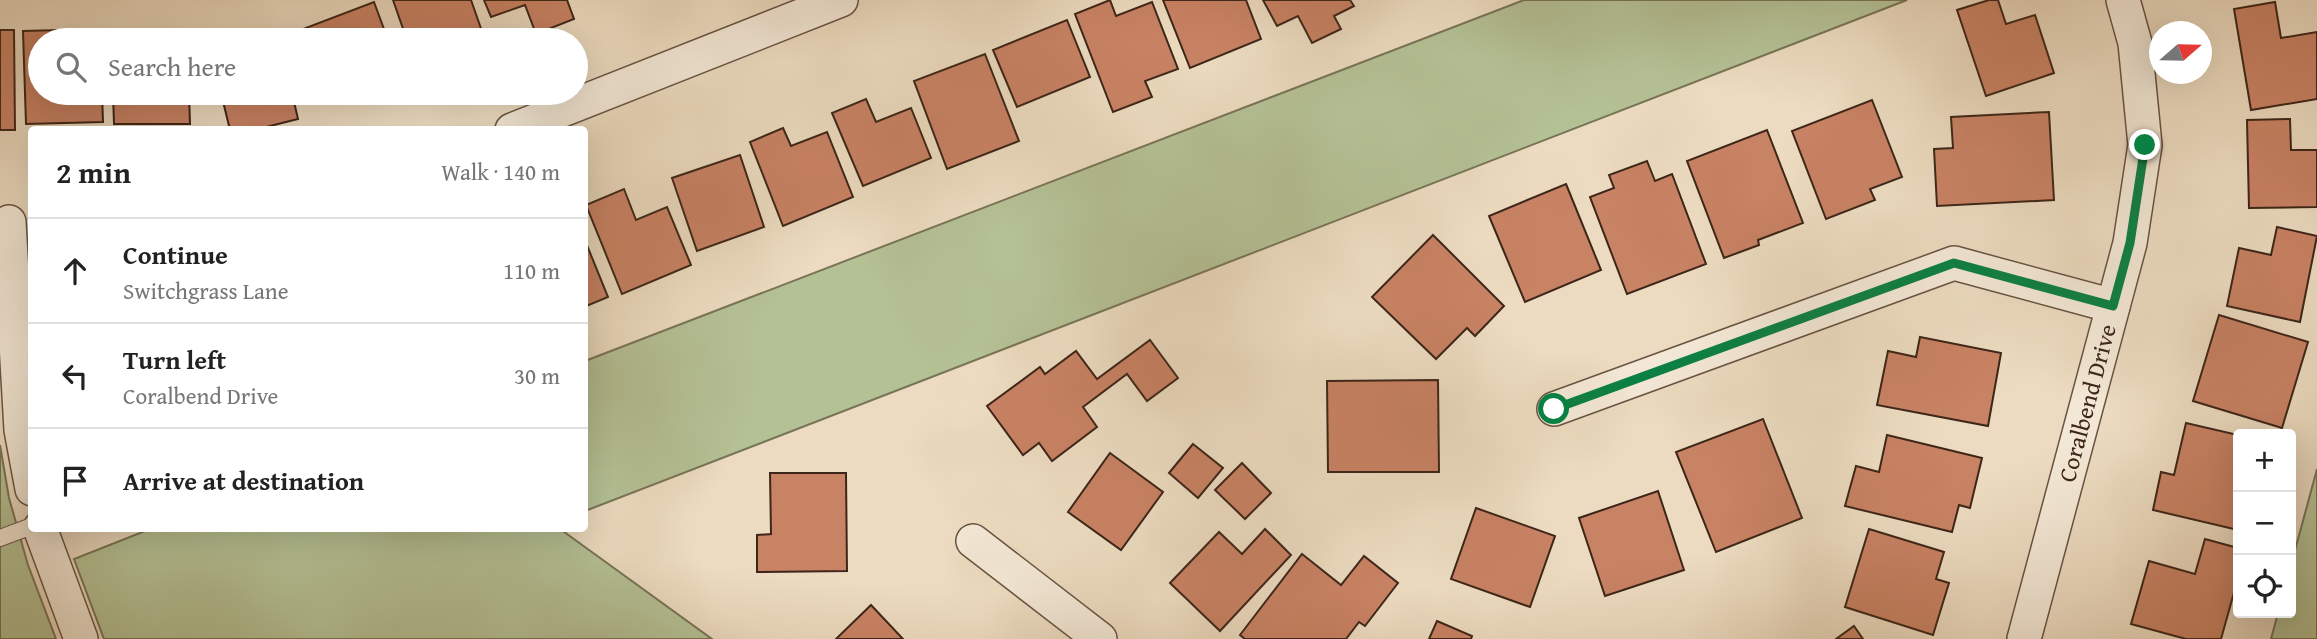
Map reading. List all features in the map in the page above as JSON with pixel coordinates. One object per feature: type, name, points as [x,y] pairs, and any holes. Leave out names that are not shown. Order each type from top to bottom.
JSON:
[{"type":"street","name":"Coralbend Drive","points":[[2024,639],[2130,243],[2145,145],[2135,43],[2123,0]]},
{"type":"street","points":[[588,99],[827,3]]},
{"type":"street","points":[[522,126],[574,105]]},
{"type":"street","points":[[14,222],[21,429],[28,467]]},
{"type":"street","points":[[1554,409],[1954,263],[2113,306]]},
{"type":"street","points":[[41,532],[81,639]]},
{"type":"street","points":[[973,541],[1100,639]]},
{"type":"lane","points":[[0,538],[28,528]]},
{"type":"green space","points":[[1524,0],[1907,0],[588,510],[588,360]]},
{"type":"green space","points":[[0,445],[9,498],[28,565],[56,639],[0,639]]},
{"type":"green space","points":[[2317,469],[2317,639],[2271,639],[2277,618],[2296,618],[2296,547]]},
{"type":"green space","points":[[142,532],[564,532],[712,639],[104,639],[74,559]]},
{"type":"building","points":[[393,0],[471,0],[481,28],[403,28]]},
{"type":"building","points":[[484,0],[567,0],[574,19],[551,28],[534,28],[525,5],[491,17]]},
{"type":"building","points":[[1110,0],[1116,16],[1152,2],[1178,69],[1145,81],[1152,97],[1113,112],[1075,14]]},
{"type":"building","points":[[1163,0],[1246,0],[1261,39],[1190,68]]},
{"type":"building","points":[[1263,0],[1350,0],[1354,6],[1334,16],[1341,29],[1312,43],[1298,16],[1277,26]]},
{"type":"building","points":[[1989,0],[1998,0],[2006,24],[2035,15],[2054,73],[1986,96],[1957,10]]},
{"type":"building","points":[[374,2],[384,28],[306,28]]},
{"type":"building","points":[[2275,2],[2281,38],[2317,32],[2317,99],[2251,110],[2234,9]]},
{"type":"building","points":[[1067,20],[1090,77],[1017,107],[993,50]]},
{"type":"building","points":[[0,30],[14,30],[15,130],[0,130]]},
{"type":"building","points":[[23,31],[28,31],[28,105],[102,105],[103,122],[26,124]]},
{"type":"building","points":[[985,54],[1019,141],[947,169],[914,81]]},
{"type":"building","points":[[866,99],[876,122],[911,108],[931,158],[863,186],[832,113]]},
{"type":"building","points":[[1872,100],[1902,177],[1870,189],[1875,200],[1826,219],[1792,131]]},
{"type":"building","points":[[113,105],[189,105],[190,124],[114,124]]},
{"type":"building","points":[[224,105],[295,105],[298,119],[270,126],[229,126]]},
{"type":"building","points":[[2049,112],[2054,200],[1937,206],[1934,149],[1953,148],[1951,117]]},
{"type":"building","points":[[2290,119],[2291,150],[2317,150],[2317,207],[2249,208],[2247,120]]},
{"type":"building","points":[[783,128],[791,146],[827,132],[853,197],[783,226],[750,142]]},
{"type":"building","points":[[1767,130],[1803,223],[1758,240],[1759,245],[1724,258],[1687,161]]},
{"type":"building","points":[[740,155],[764,227],[697,251],[672,178]]},
{"type":"building","points":[[1647,161],[1655,181],[1672,174],[1706,264],[1627,294],[1590,197],[1614,188],[1609,175]]},
{"type":"building","points":[[1566,184],[1601,270],[1525,302],[1489,216]]},
{"type":"building","points":[[624,189],[636,220],[667,207],[691,265],[622,294],[588,204]]},
{"type":"building","points":[[2277,227],[2317,236],[2300,322],[2227,306],[2239,248],[2271,255]]},
{"type":"building","points":[[1433,235],[1504,306],[1475,336],[1467,328],[1436,359],[1372,297]]},
{"type":"building","points":[[588,248],[608,297],[588,305]]},
{"type":"building","points":[[2219,315],[2308,342],[2282,428],[2193,401]]},
{"type":"building","points":[[1920,337],[2001,353],[1988,426],[1877,405],[1888,351],[1916,357]]},
{"type":"building","points":[[1150,340],[1178,378],[1147,401],[1127,374],[1083,407],[1097,427],[1052,461],[1039,443],[1023,455],[987,406],[1040,367],[1045,374],[1076,351],[1097,379]]},
{"type":"building","points":[[1438,380],[1439,472],[1328,472],[1327,381]]},
{"type":"building","points":[[1763,419],[1802,518],[1716,552],[1676,452]]},
{"type":"building","points":[[2186,423],[2233,434],[2233,529],[2153,510],[2161,472],[2174,475]]},
{"type":"building","points":[[1887,435],[1982,458],[1970,508],[1959,505],[1952,532],[1845,506],[1856,466],[1879,472]]},
{"type":"building","points":[[1193,444],[1223,468],[1198,498],[1169,473]]},
{"type":"building","points":[[1110,453],[1163,492],[1121,550],[1068,512]]},
{"type":"building","points":[[1242,463],[1271,493],[1245,519],[1215,490]]},
{"type":"building","points":[[770,473],[846,473],[847,571],[757,572],[757,535],[771,534]]},
{"type":"building","points":[[1658,491],[1684,570],[1605,596],[1579,518]]},
{"type":"building","points":[[1476,508],[1555,536],[1530,607],[1451,579]]},
{"type":"building","points":[[1265,529],[1291,555],[1220,631],[1170,583],[1219,532],[1242,554]]},
{"type":"building","points":[[1869,529],[1944,552],[1936,579],[1949,583],[1933,635],[1845,607]]},
{"type":"building","points":[[2205,539],[2233,547],[2233,596],[2221,639],[2186,639],[2131,624],[2149,561],[2195,574]]},
{"type":"building","points":[[1302,554],[1341,585],[1364,556],[1398,583],[1365,626],[1359,622],[1346,639],[1245,639],[1240,635]]},
{"type":"building","points":[[871,605],[903,639],[836,639]]},
{"type":"building","points":[[1437,621],[1472,636],[1471,639],[1429,639]]},
{"type":"building","points":[[1854,626],[1863,639],[1836,639]]},
{"type":"route","points":[[1554,409],[1954,263],[2113,306],[2130,243],[2145,145]]}]
